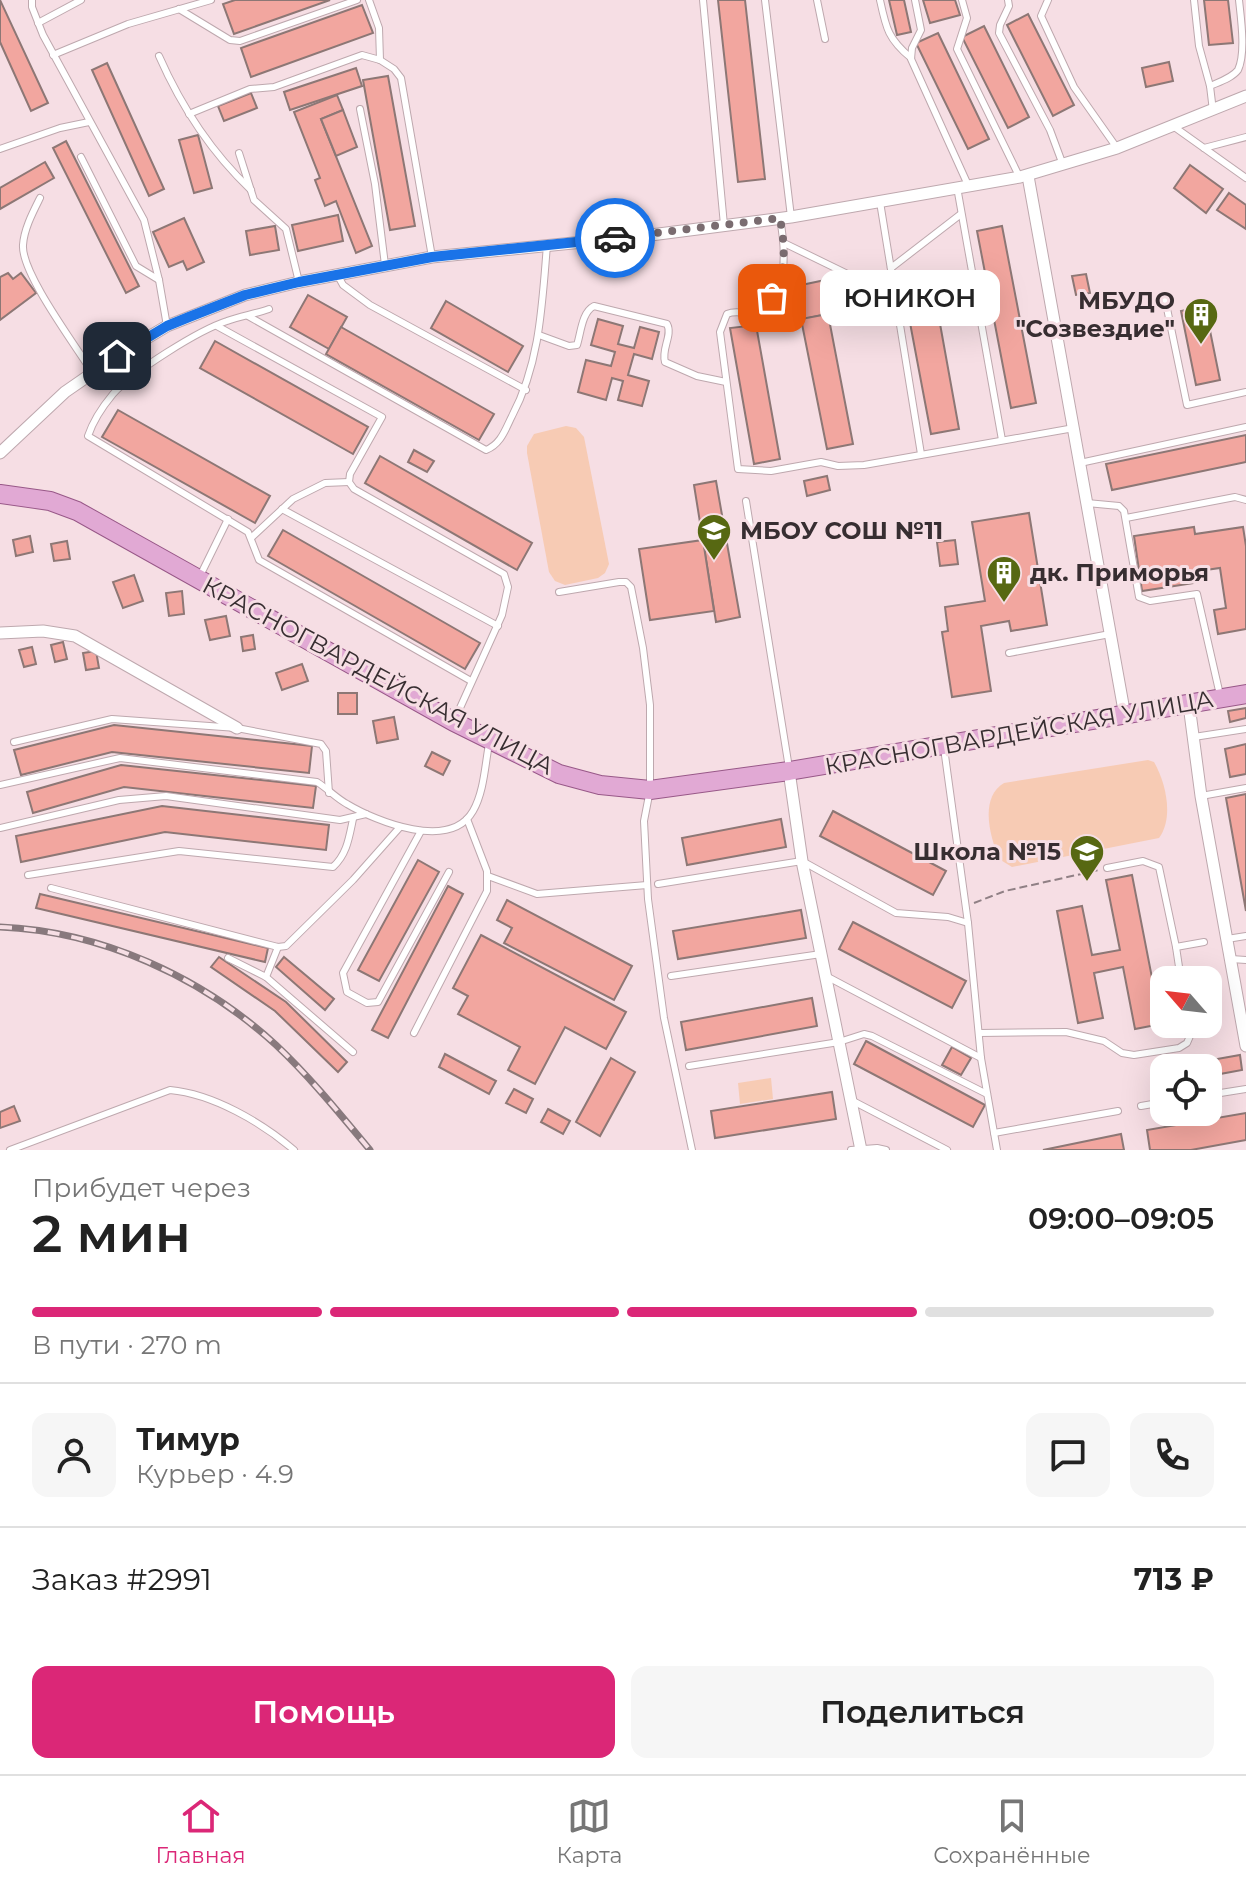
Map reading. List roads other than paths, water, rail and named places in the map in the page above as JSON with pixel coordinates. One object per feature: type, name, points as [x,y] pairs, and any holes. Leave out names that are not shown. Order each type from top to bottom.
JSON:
[{"type":"main road","name":"КРАСНОГВАРДЕЙСКАЯ УЛИЦА","points":[[0,494],[50,501],[77,511],[454,722],[580,781],[650,790],[789,771],[1246,694]]},
{"type":"street","points":[[0,453],[54,401],[92,372],[167,326],[245,295],[432,257],[786,217],[1024,177],[1117,148],[1246,96]]},
{"type":"street","points":[[1024,177],[1074,428],[1125,716]]},
{"type":"street","points":[[0,633],[43,631],[75,636],[237,728]]},
{"type":"street","points":[[1189,705],[1201,796],[1246,1046]]},
{"type":"street","points":[[789,771],[802,861],[851,1100],[858,1149]]},
{"type":"lane","points":[[32,0],[38,23],[53,55],[144,220],[167,326]]},
{"type":"lane","points":[[38,23],[81,0]]},
{"type":"lane","points":[[53,55],[128,24],[211,0]]},
{"type":"lane","points":[[179,9],[230,40],[240,41],[357,0]]},
{"type":"lane","points":[[369,0],[379,28],[380,60]]},
{"type":"lane","points":[[703,0],[724,225]]},
{"type":"lane","points":[[765,0],[786,217],[783,271],[766,307],[757,312],[735,311],[727,314],[721,323],[738,469],[771,471],[821,462],[838,466],[864,465],[1074,428]]},
{"type":"lane","points":[[817,0],[825,39]]},
{"type":"lane","points":[[880,0],[887,32],[894,44],[911,59],[962,186],[961,214],[1002,440]]},
{"type":"lane","points":[[911,59],[912,48],[921,30],[915,0]]},
{"type":"lane","points":[[962,0],[967,18],[957,49],[1024,177]]},
{"type":"lane","points":[[1008,0],[1009,6],[999,33],[1050,130],[1063,165]]},
{"type":"lane","points":[[1048,0],[1041,16],[1047,30],[1074,87],[1117,148]]},
{"type":"lane","points":[[1194,0],[1199,46],[1213,111]]},
{"type":"lane","points":[[1210,86],[1238,70],[1243,59],[1239,0]]},
{"type":"lane","points":[[189,114],[250,89],[274,87],[362,55],[380,60],[401,78],[432,257]]},
{"type":"lane","points":[[159,56],[175,93],[189,114],[226,167],[251,190]]},
{"type":"lane","points":[[360,109],[375,184],[385,265]]},
{"type":"lane","points":[[0,149],[60,128],[89,122]]},
{"type":"lane","points":[[1173,126],[1246,178]]},
{"type":"lane","points":[[1204,148],[1244,140]]},
{"type":"lane","points":[[239,153],[257,205],[277,218],[286,229],[299,282]]},
{"type":"lane","points":[[81,157],[136,266],[159,280]]},
{"type":"lane","points":[[40,198],[28,224],[23,246],[25,260],[50,307],[92,372]]},
{"type":"lane","points":[[880,202],[921,454]]},
{"type":"lane","points":[[891,268],[961,214]]},
{"type":"lane","points":[[784,243],[866,283],[892,284]]},
{"type":"lane","points":[[248,316],[486,450],[499,442],[526,390],[539,335],[547,245]]},
{"type":"lane","points":[[337,274],[343,285],[370,305],[526,390]]},
{"type":"lane","points":[[1164,294],[1187,405],[1246,392]]},
{"type":"lane","points":[[539,335],[569,346],[577,345],[586,315],[594,306],[667,324],[670,331],[663,355],[665,362],[697,376],[726,382]]},
{"type":"lane","points":[[269,309],[196,334],[133,377],[114,393],[88,436],[248,532],[259,560],[471,681]]},
{"type":"lane","points":[[216,326],[382,417],[350,474],[349,482],[354,489],[504,574],[508,587],[498,626],[454,722]]},
{"type":"lane","points":[[117,356],[133,377]]},
{"type":"lane","points":[[1080,463],[1246,427]]},
{"type":"lane","points":[[252,537],[293,499],[325,483],[349,482]]},
{"type":"lane","points":[[1126,518],[1235,497],[1246,500]]},
{"type":"lane","points":[[746,501],[789,771]]},
{"type":"lane","points":[[1087,503],[1119,506],[1126,518],[1139,597],[1150,601],[1197,594],[1221,699]]},
{"type":"lane","points":[[282,509],[498,626]]},
{"type":"lane","points":[[198,579],[228,519]]},
{"type":"lane","points":[[559,592],[619,582],[626,582],[631,587],[650,705],[650,790],[644,821],[647,885],[664,1018],[692,1150]]},
{"type":"lane","points":[[1009,653],[1110,634]]},
{"type":"lane","points":[[14,742],[112,719],[237,728],[321,744],[326,751],[329,793]]},
{"type":"lane","points":[[1192,738],[1246,729]]},
{"type":"lane","points":[[0,785],[120,758],[317,782],[329,793],[366,814],[400,827],[421,831],[454,828],[467,819],[480,793],[490,740]]},
{"type":"lane","points":[[944,745],[966,906],[981,1058],[997,1150]]},
{"type":"lane","points":[[1201,796],[1246,788]]},
{"type":"lane","points":[[0,828],[119,800],[166,796],[340,820],[366,814]]},
{"type":"lane","points":[[28,875],[179,851],[333,867],[342,859],[347,847],[353,819]]},
{"type":"lane","points":[[414,1033],[487,891],[488,876],[467,819]]},
{"type":"lane","points":[[51,888],[278,947],[286,946],[353,880],[400,827]]},
{"type":"lane","points":[[421,831],[343,973],[347,992],[367,1003],[378,1002],[449,872]]},
{"type":"lane","points":[[658,884],[802,861],[896,913],[948,917],[968,923]]},
{"type":"lane","points":[[1107,868],[1143,861],[1159,867],[1179,966]]},
{"type":"lane","points":[[488,876],[537,894],[647,885]]},
{"type":"lane","points":[[1227,939],[1246,936]]},
{"type":"lane","points":[[1176,947],[1204,942]]},
{"type":"lane","points":[[266,977],[278,947]]},
{"type":"lane","points":[[671,976],[821,954]]},
{"type":"lane","points":[[228,958],[266,977],[353,1052]]},
{"type":"lane","points":[[1231,959],[1246,960]]},
{"type":"lane","points":[[826,976],[981,1058]]},
{"type":"lane","points":[[979,1033],[1066,1032],[1104,1041],[1122,1053],[1134,1055],[1179,1048],[1189,1038]]},
{"type":"lane","points":[[689,1066],[839,1042],[864,1034],[987,1094]]},
{"type":"lane","points":[[1222,1093],[1246,1089]]},
{"type":"lane","points":[[10,1150],[170,1090],[188,1092],[236,1111],[294,1150]]},
{"type":"lane","points":[[851,1100],[947,1150]]},
{"type":"lane","points":[[1141,1106],[1150,1104]]},
{"type":"lane","points":[[994,1133],[1118,1111]]},
{"type":"lane","points":[[858,1149],[886,1150]]},
{"type":"railway","points":[[0,927],[38,930],[112,948],[148,962],[216,998],[289,1057],[370,1150]]},
{"type":"place","name":"ЮНИКОН","points":[[772,298]]},
{"type":"place","name":"МБУДО \"Созвездие\"","points":[[1201,346]]},
{"type":"place","name":"МБОУ СОШ №11","points":[[714,562]]},
{"type":"place","name":"дк. Приморья","points":[[1004,604]]},
{"type":"place","name":"Школа №15","points":[[1087,883]]}]
